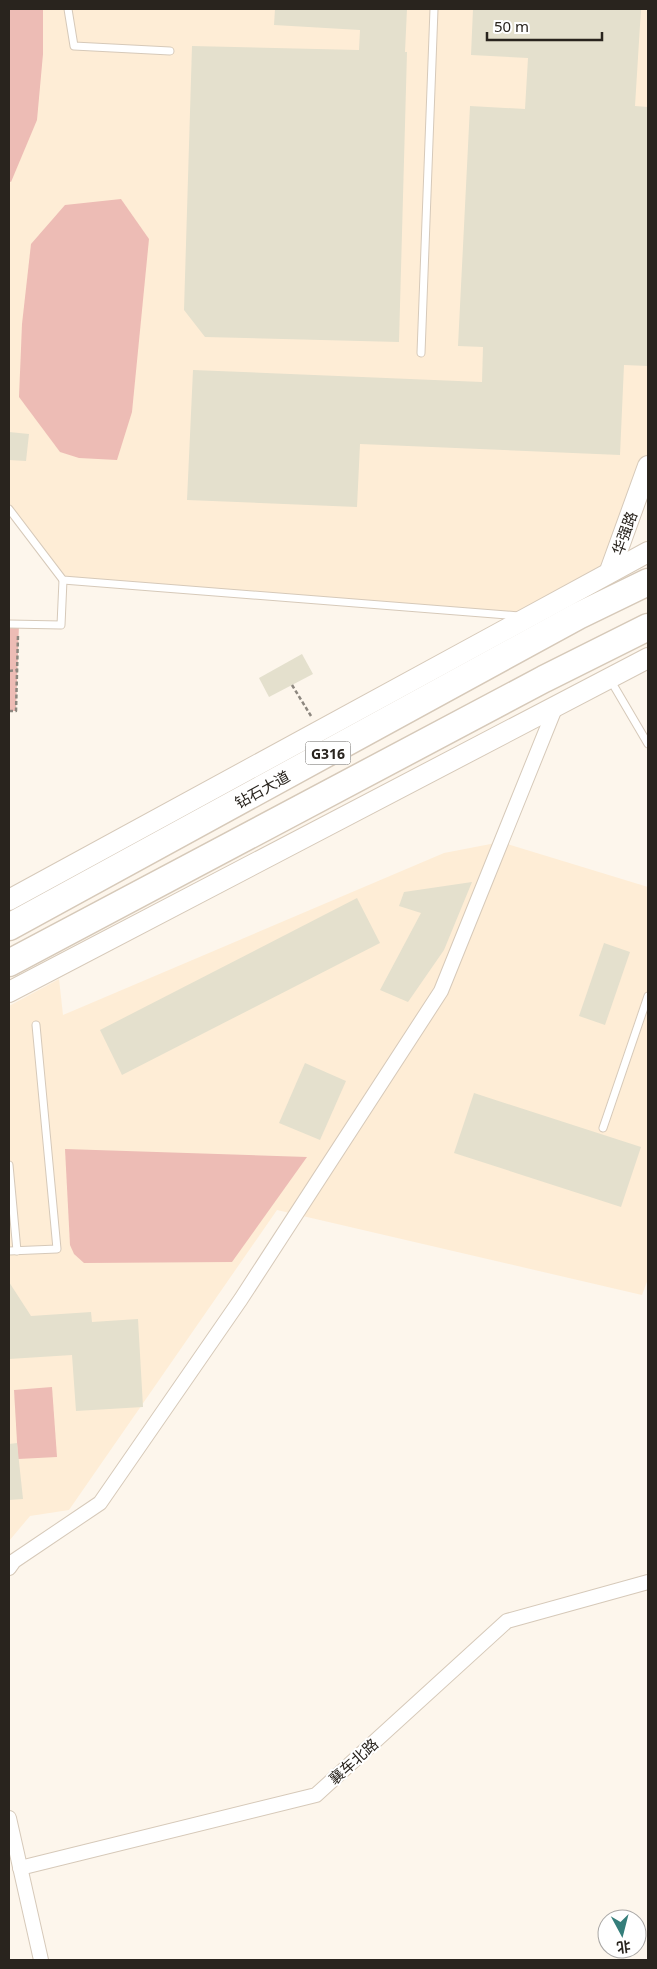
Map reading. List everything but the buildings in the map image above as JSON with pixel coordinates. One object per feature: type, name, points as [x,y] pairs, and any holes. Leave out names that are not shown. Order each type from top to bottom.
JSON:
[{"type":"highway","name":"钻石大道","points":[[9,927],[578,616],[648,582]]},
{"type":"highway","name":"G316","points":[[9,963],[567,667],[648,627]]},
{"type":"street","name":"华强路","points":[[610,571],[648,466]]},
{"type":"street","points":[[9,900],[648,552]]},
{"type":"street","points":[[610,571],[622,595]]},
{"type":"street","points":[[9,992],[648,658]]},
{"type":"street","points":[[9,1568],[14,1561],[100,1503],[241,1299],[442,991],[556,706],[567,667]]},
{"type":"street","name":"襄车北路","points":[[20,1868],[316,1795],[508,1621],[648,1582]]},
{"type":"street","points":[[9,1818],[41,1960]]},
{"type":"lane","points":[[68,9],[74,46],[170,51]]},
{"type":"lane","points":[[421,353],[434,9]]},
{"type":"lane","points":[[9,509],[64,580],[61,625],[9,624]]},
{"type":"lane","points":[[64,580],[527,617]]},
{"type":"lane","points":[[609,678],[648,744]]},
{"type":"lane","points":[[603,1128],[648,996]]},
{"type":"lane","points":[[9,1251],[57,1250],[36,1025]]},
{"type":"lane","points":[[9,1165],[17,1251]]},
{"type":"path","points":[[9,711],[16,711],[19,624]]},
{"type":"path","points":[[9,671],[18,670]]},
{"type":"path","points":[[292,685],[320,730]]},
{"type":"shaded area","points":[[9,9],[648,9],[648,466],[610,571],[527,617],[63,580],[9,509]]},
{"type":"shaded area","points":[[9,9],[43,9],[43,54],[37,120],[11,182],[9,181]]},
{"type":"shaded area","points":[[121,199],[149,239],[132,412],[117,460],[79,458],[60,452],[19,397],[22,324],[31,244],[65,205]]},
{"type":"shaded area","points":[[9,624],[19,624],[16,711],[9,711]]},
{"type":"shaded area","points":[[501,842],[648,887],[648,1279],[642,1295],[277,1210],[69,1510],[30,1516],[9,1541],[9,1006],[59,979],[63,1015],[444,853]]},
{"type":"shaded area","points":[[65,1149],[307,1157],[232,1262],[84,1263],[74,1254],[70,1245]]},
{"type":"shaded area","points":[[52,1387],[57,1457],[18,1459],[14,1390]]}]
